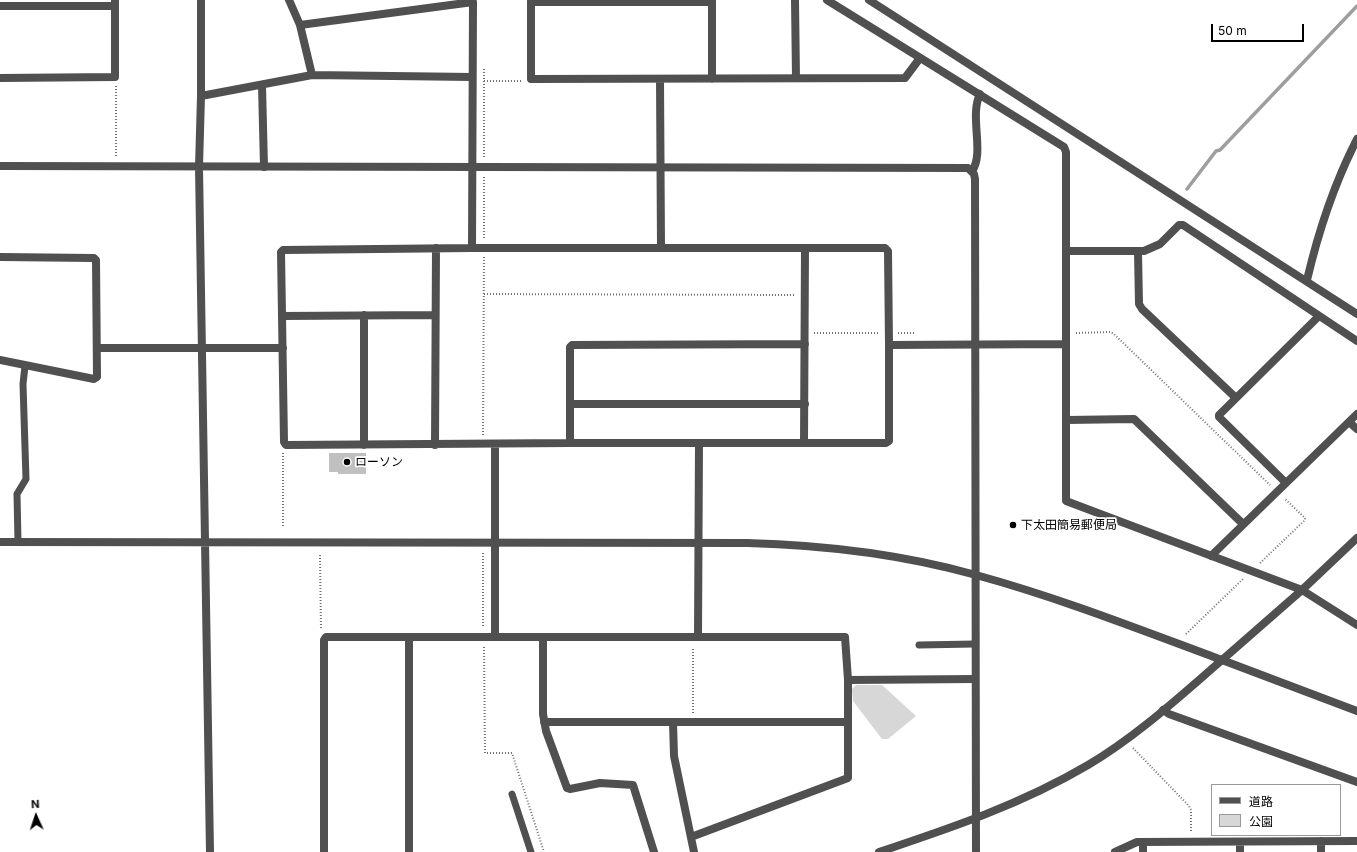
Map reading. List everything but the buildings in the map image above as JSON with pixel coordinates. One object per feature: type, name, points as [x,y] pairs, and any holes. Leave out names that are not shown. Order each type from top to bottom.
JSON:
[{"type":"street","points":[[201,0],[199,167],[210,852]]},
{"type":"street","points":[[289,0],[300,25],[312,75]]},
{"type":"street","points":[[795,0],[796,78]]},
{"type":"street","points":[[827,0],[1064,147],[1066,152],[1067,251],[1066,501],[1302,590],[1357,625]]},
{"type":"street","points":[[869,0],[1179,200],[1307,280],[1357,314]]},
{"type":"street","points":[[712,79],[712,1],[531,1],[531,79],[712,79],[906,78],[920,58]]},
{"type":"street","points":[[300,25],[473,2],[472,248]]},
{"type":"street","points":[[0,6],[115,3],[115,77],[0,78]]},
{"type":"street","points":[[201,96],[312,75],[472,78]]},
{"type":"street","points":[[660,79],[660,248]]},
{"type":"street","points":[[262,85],[264,167]]},
{"type":"street","points":[[976,852],[975,179],[972,171],[977,160],[976,103],[980,94]]},
{"type":"street","points":[[1307,280],[1314,249],[1349,156],[1357,140]]},
{"type":"street","points":[[0,166],[472,168],[963,167],[972,171]]},
{"type":"street","points":[[1067,251],[1138,252],[1151,249],[1167,239],[1179,226],[1183,225],[1357,341]]},
{"type":"street","points":[[435,445],[436,248]]},
{"type":"street","points":[[436,248],[805,248],[885,248],[888,251],[889,441],[886,443],[286,445],[284,442],[281,252],[283,250],[436,248]]},
{"type":"street","points":[[804,443],[805,248]]},
{"type":"street","points":[[1138,252],[1140,304],[1142,308],[1236,398]]},
{"type":"street","points":[[0,258],[94,258],[96,260],[97,377],[94,379],[0,360]]},
{"type":"street","points":[[364,315],[364,445]]},
{"type":"street","points":[[282,316],[435,315]]},
{"type":"street","points":[[1285,482],[1219,417],[1219,414],[1319,316]]},
{"type":"street","points":[[570,443],[570,347],[572,345],[805,344]]},
{"type":"street","points":[[889,345],[1066,344]]},
{"type":"street","points":[[97,348],[283,348]]},
{"type":"street","points":[[570,404],[805,404]]},
{"type":"street","points":[[1211,556],[1285,482],[1357,414]]},
{"type":"street","points":[[1067,420],[1134,419],[1242,524]]},
{"type":"street","points":[[1349,422],[1357,429]]},
{"type":"street","points":[[696,636],[699,543],[699,443]]},
{"type":"street","points":[[495,444],[495,637]]},
{"type":"street","points":[[882,852],[976,819],[1056,783],[1089,764],[1116,746],[1163,710],[1302,590],[1357,538]]},
{"type":"street","points":[[0,542],[699,543],[783,544],[835,548],[900,558],[975,574],[1032,591],[1357,711]]},
{"type":"street","points":[[409,637],[409,852]]},
{"type":"street","points":[[324,852],[325,639],[409,637],[845,637],[848,680],[848,778],[691,837]]},
{"type":"street","points":[[543,637],[544,722],[549,742],[567,788],[570,789],[600,783],[633,785],[654,852]]},
{"type":"street","points":[[848,680],[975,679]]},
{"type":"street","points":[[1163,710],[1169,714],[1357,782]]},
{"type":"street","points":[[544,722],[847,722]]},
{"type":"street","points":[[673,722],[674,756],[694,852]]},
{"type":"street","points":[[1321,841],[1321,852]]},
{"type":"street","points":[[1114,852],[1137,842],[1357,841]]},
{"type":"street","points":[[1143,842],[1143,852]]},
{"type":"street","points":[[1240,842],[1240,852]]},
{"type":"lane","points":[[18,542],[17,494],[26,479],[23,398],[25,366]]},
{"type":"lane","points":[[919,645],[975,644]]},
{"type":"lane","points":[[512,794],[531,852]]},
{"type":"path","points":[[115,77],[116,167]]},
{"type":"path","points":[[484,81],[531,79]]},
{"type":"path","points":[[484,294],[795,295],[795,302]]},
{"type":"path","points":[[1066,333],[1110,332],[1114,334],[1305,518],[1305,520],[1186,634]]},
{"type":"path","points":[[283,527],[284,442]]},
{"type":"path","points":[[320,555],[320,632],[325,639]]},
{"type":"path","points":[[693,722],[696,636]]},
{"type":"path","points":[[1132,747],[1192,810],[1191,842]]},
{"type":"green space","points":[[856,685],[882,685],[916,716],[888,739],[882,739],[853,701],[852,689]]},
{"type":"waterway","points":[[1187,189],[1216,151],[1220,150],[1357,6]]},
{"type":"place","name":"ローソン","points":[[347,462]]},
{"type":"place","name":"下太田簡易郵便局","points":[[1013,525]]}]
